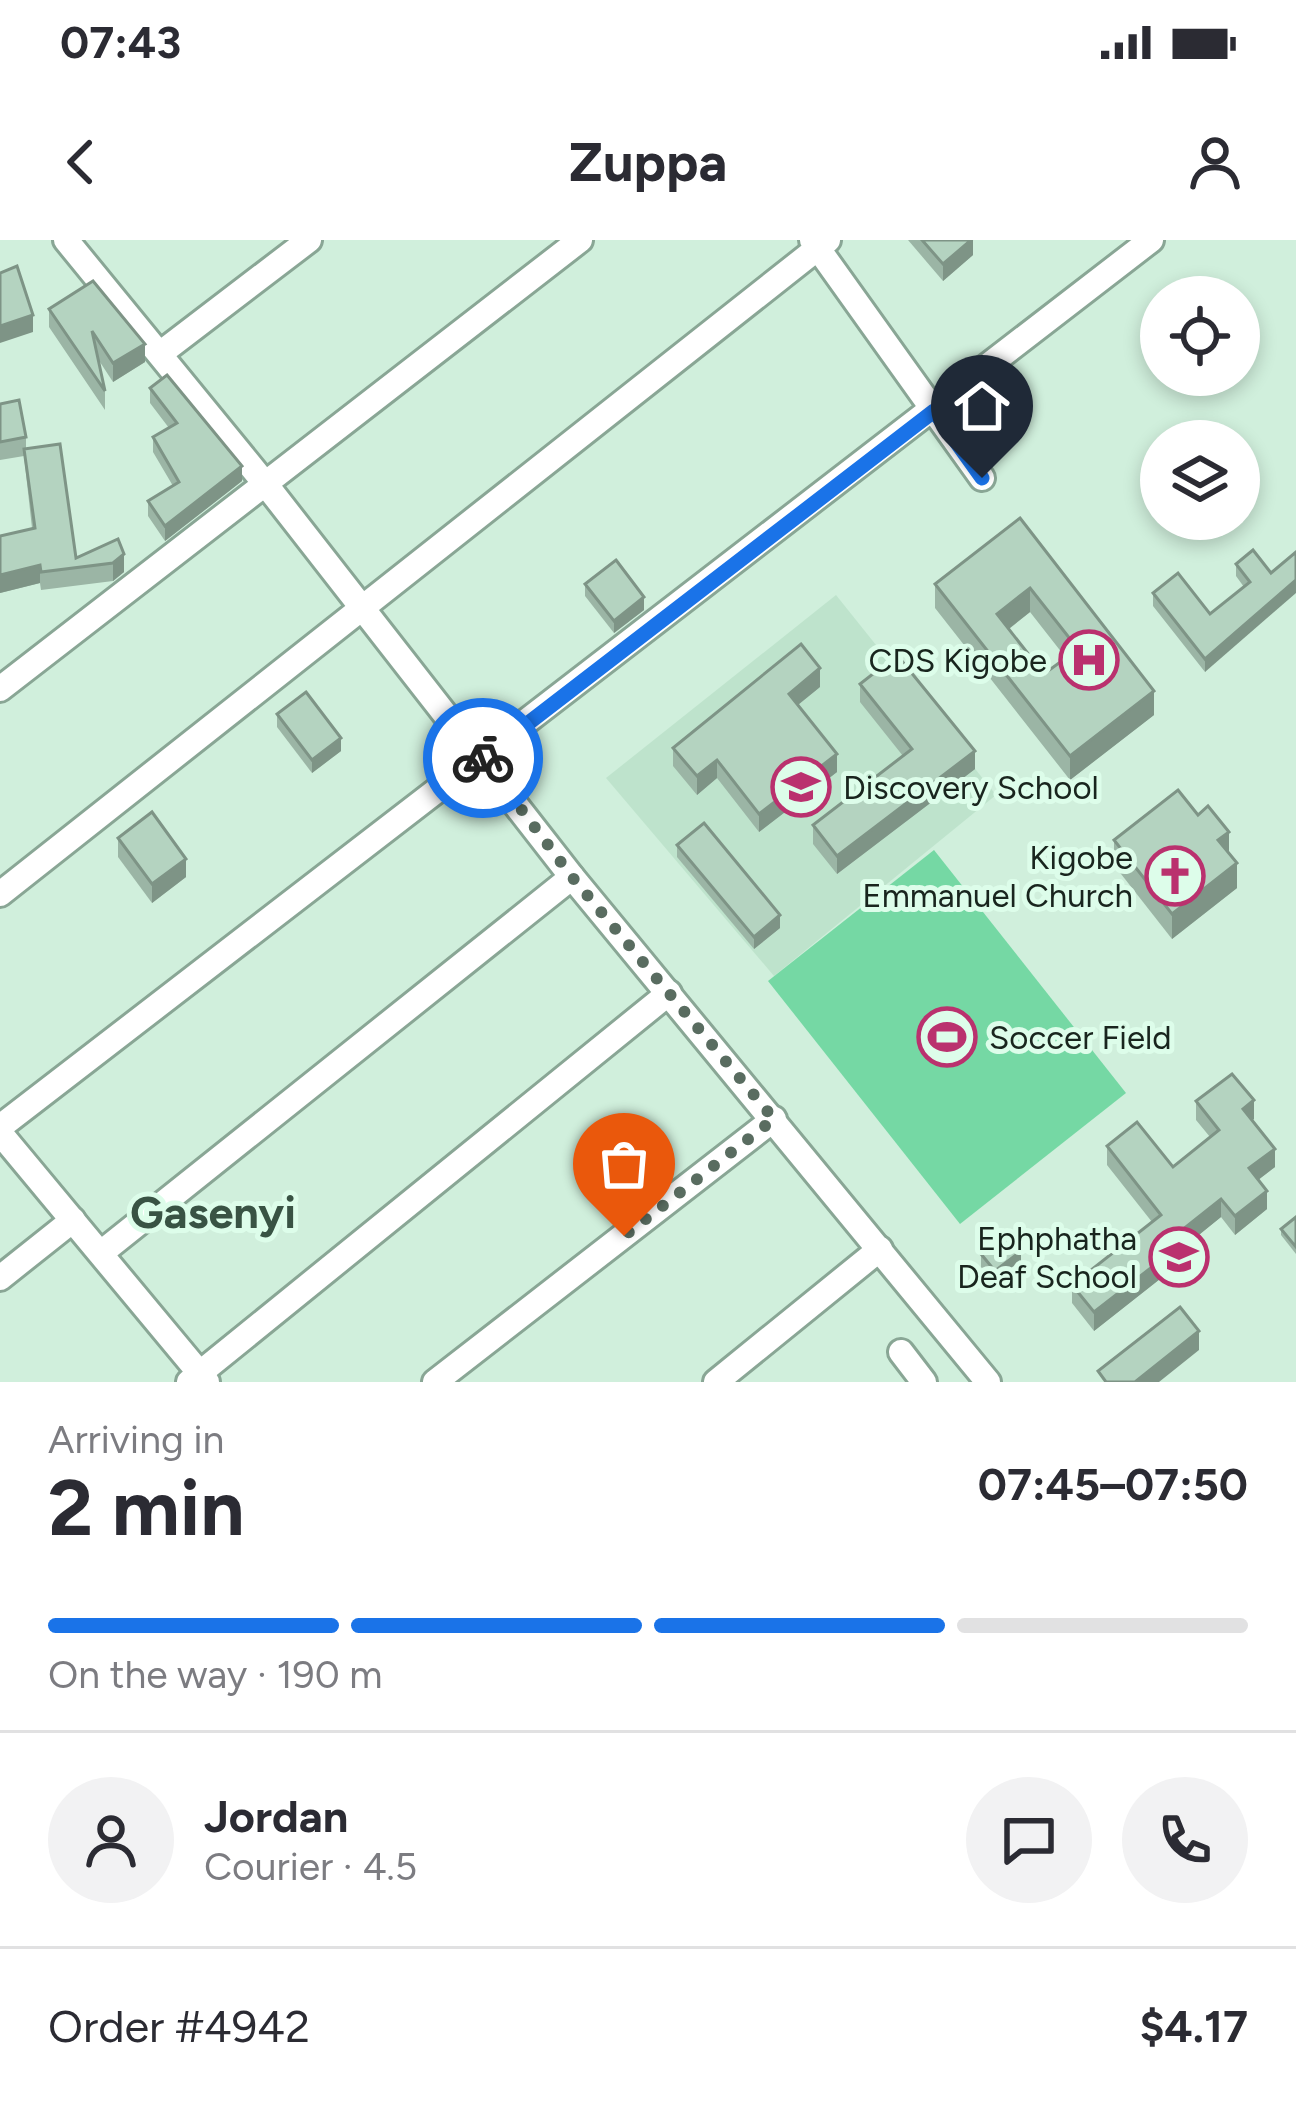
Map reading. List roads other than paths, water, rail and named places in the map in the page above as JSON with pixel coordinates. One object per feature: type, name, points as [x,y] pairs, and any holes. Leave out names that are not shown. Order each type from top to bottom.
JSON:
[{"type":"street","points":[[66,240],[361,604],[572,877],[988,1382]]},
{"type":"street","points":[[161,353],[309,240]]},
{"type":"street","points":[[0,689],[580,240]]},
{"type":"street","points":[[669,993],[199,1379],[0,1130],[1151,240]]},
{"type":"street","points":[[0,894],[819,242],[982,478]]},
{"type":"street","points":[[101,1253],[572,877]]},
{"type":"street","points":[[435,1382],[774,1119]]},
{"type":"street","points":[[0,1278],[73,1220]]},
{"type":"street","points":[[716,1382],[880,1249]]},
{"type":"street","points":[[901,1352],[924,1382]]},
{"type":"place","name":"CDS Kigobe","points":[[1089,660]]},
{"type":"place","name":"Discovery School","points":[[801,787]]},
{"type":"place","name":"Kigobe Emmanuel Church","points":[[1175,876]]},
{"type":"place","name":"Soccer Field","points":[[947,1037]]},
{"type":"place","name":"Ephphatha Deaf School","points":[[1179,1257]]},
{"type":"district","name":"Gasenyi","points":[[213,1212]]}]
